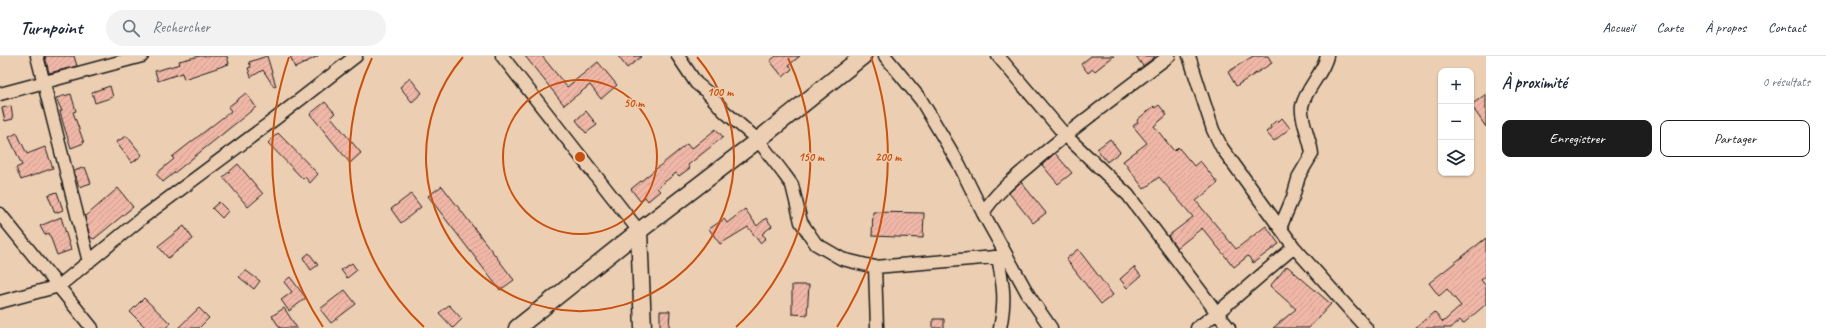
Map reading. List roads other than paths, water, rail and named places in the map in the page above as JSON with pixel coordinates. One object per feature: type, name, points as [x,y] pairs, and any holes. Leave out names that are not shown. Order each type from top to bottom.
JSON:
[{"type":"street","points":[[37,56],[89,262]]},
{"type":"street","points":[[0,94],[142,56]]},
{"type":"street","points":[[0,302],[59,286],[142,218],[275,119],[356,56]]},
{"type":"street","points":[[502,56],[639,231],[643,328]]},
{"type":"street","points":[[678,56],[696,83],[758,140],[792,185],[801,222],[816,244],[842,259],[875,267],[1003,256]]},
{"type":"street","points":[[517,328],[863,56]]},
{"type":"street","points":[[884,56],[920,100],[959,164],[1003,256],[1051,328]]},
{"type":"street","points":[[998,56],[1065,135],[1128,195],[1229,328]]},
{"type":"street","points":[[983,213],[992,199],[1003,188],[1065,135],[1169,56]]},
{"type":"street","points":[[1189,56],[1213,130],[1222,148],[1294,247],[1366,328]]},
{"type":"street","points":[[1280,228],[1294,197],[1299,176],[1312,154],[1302,108],[1304,99],[1324,66],[1327,56]]},
{"type":"street","points":[[0,214],[92,328]]},
{"type":"street","points":[[1197,328],[1217,313],[1294,247]]},
{"type":"street","points":[[1000,328],[1004,295],[1003,256]]},
{"type":"street","points":[[875,267],[877,328]]}]
